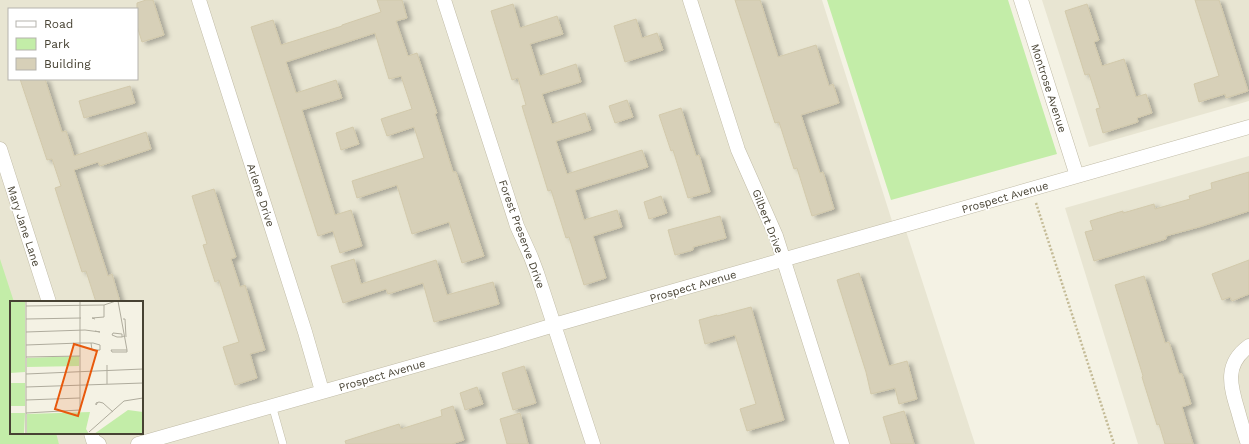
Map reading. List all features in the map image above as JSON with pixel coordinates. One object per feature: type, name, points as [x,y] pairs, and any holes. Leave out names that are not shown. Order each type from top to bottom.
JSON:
[{"type":"street","name":"Arlene Drive","points":[[199,0],[305,332],[322,391]]},
{"type":"street","name":"Forest Preserve Drive","points":[[444,0],[517,226],[531,257],[593,444]]},
{"type":"street","name":"Gilbert Drive","points":[[690,0],[738,150],[776,236],[842,444]]},
{"type":"street","name":"Montrose Avenue","points":[[1021,0],[1077,176]]},
{"type":"street","name":"Prospect Avenue","points":[[138,444],[1249,127]]},
{"type":"street","name":"Mary Jane Lane","points":[[0,149],[49,301]]},
{"type":"street","points":[[1248,444],[1231,390],[1230,378],[1234,363],[1240,353],[1249,346]]},
{"type":"lane","points":[[272,406],[283,444]]},
{"type":"path","points":[[1031,189],[1114,444]]},
{"type":"shaded area","points":[[0,0],[822,0],[892,221],[906,231],[975,444],[59,444],[55,434],[143,434],[143,301],[13,301],[0,261]]},
{"type":"shaded area","points":[[1042,0],[1249,0],[1249,101],[1089,147]]},
{"type":"shaded area","points":[[1249,156],[1249,444],[1138,444],[1065,208]]},
{"type":"green space","points":[[827,0],[1008,0],[1057,154],[891,200]]},
{"type":"green space","points":[[0,259],[14,301],[10,301],[10,434],[56,434],[59,444],[0,444]]},
{"type":"building","points":[[146,0],[153,0],[164,35],[142,42],[138,29],[137,3]]},
{"type":"building","points":[[377,0],[402,0],[407,18],[396,21],[408,56],[417,53],[437,113],[435,114],[453,172],[456,172],[484,256],[462,263],[449,222],[412,234],[397,185],[357,198],[352,181],[424,158],[414,127],[387,136],[381,119],[412,109],[401,76],[389,79],[375,33],[286,62],[296,93],[336,80],[342,98],[302,110],[335,215],[351,210],[362,246],[340,253],[333,231],[318,236],[251,27],[273,20],[281,45],[381,12]]},
{"type":"building","points":[[735,0],[760,0],[778,57],[816,45],[829,86],[833,84],[839,103],[801,115],[820,173],[823,172],[834,209],[812,216],[797,168],[794,169],[779,122],[775,123]]},
{"type":"building","points":[[1195,0],[1219,0],[1248,91],[1226,98],[1225,94],[1199,102],[1194,84],[1219,76]]},
{"type":"building","points":[[513,4],[520,28],[557,16],[563,34],[530,44],[540,76],[576,64],[581,82],[542,94],[552,124],[585,113],[591,130],[556,141],[567,174],[642,150],[648,167],[575,190],[584,220],[617,210],[622,227],[593,236],[606,278],[584,285],[569,237],[566,238],[551,190],[548,191],[522,106],[526,105],[518,78],[512,80],[491,11]]},
{"type":"building","points":[[1087,4],[1099,40],[1094,42],[1102,66],[1124,59],[1136,97],[1146,94],[1152,113],[1137,118],[1138,122],[1103,133],[1096,109],[1100,108],[1089,74],[1085,75],[1065,11]]},
{"type":"building","points":[[636,19],[642,38],[657,33],[663,50],[625,62],[614,26]]},
{"type":"building","points":[[20,80],[45,80],[62,132],[66,131],[74,156],[146,132],[151,149],[100,166],[98,162],[74,170],[108,276],[112,274],[120,301],[96,301],[86,271],[82,272],[55,188],[61,186],[52,159],[47,160]]},
{"type":"building","points":[[130,86],[135,103],[84,118],[79,101]]},
{"type":"building","points":[[627,100],[633,117],[615,123],[609,106]]},
{"type":"building","points":[[681,108],[696,156],[699,155],[710,192],[688,198],[673,150],[671,151],[659,115]]},
{"type":"building","points":[[353,127],[359,144],[341,150],[336,133]]},
{"type":"building","points":[[1249,172],[1249,211],[1166,236],[1166,239],[1094,261],[1085,232],[1093,230],[1090,221],[1154,204],[1155,209],[1190,199],[1189,196],[1212,189],[1211,183]]},
{"type":"building","points":[[214,189],[236,257],[231,259],[240,287],[245,285],[265,350],[250,354],[257,378],[235,385],[223,347],[239,342],[219,280],[215,282],[203,245],[207,244],[192,196]]},
{"type":"building","points":[[661,196],[667,213],[649,219],[644,202]]},
{"type":"building","points":[[720,216],[726,238],[693,247],[693,250],[675,255],[668,230]]},
{"type":"building","points":[[354,259],[361,284],[436,260],[447,295],[493,282],[499,304],[434,322],[423,283],[388,294],[386,289],[343,303],[331,266]]},
{"type":"building","points":[[1249,260],[1249,294],[1232,301],[1230,297],[1222,300],[1212,274]]},
{"type":"building","points":[[859,273],[889,366],[907,361],[917,399],[899,404],[895,388],[871,394],[866,372],[837,280]]},
{"type":"building","points":[[1144,276],[1165,343],[1169,342],[1179,374],[1182,374],[1191,404],[1182,407],[1193,444],[1165,444],[1159,424],[1157,425],[1115,285]]},
{"type":"building","points":[[751,307],[784,420],[747,431],[740,409],[756,404],[735,335],[705,344],[699,320]]},
{"type":"building","points":[[524,366],[536,403],[513,410],[502,373]]},
{"type":"building","points":[[477,387],[483,404],[465,410],[460,393]]},
{"type":"building","points":[[453,406],[464,440],[452,444],[346,444],[345,441],[399,424],[401,429],[442,416],[441,410]]},
{"type":"building","points":[[904,411],[914,444],[891,444],[883,417]]},
{"type":"building","points":[[520,413],[528,444],[507,444],[500,419]]}]
